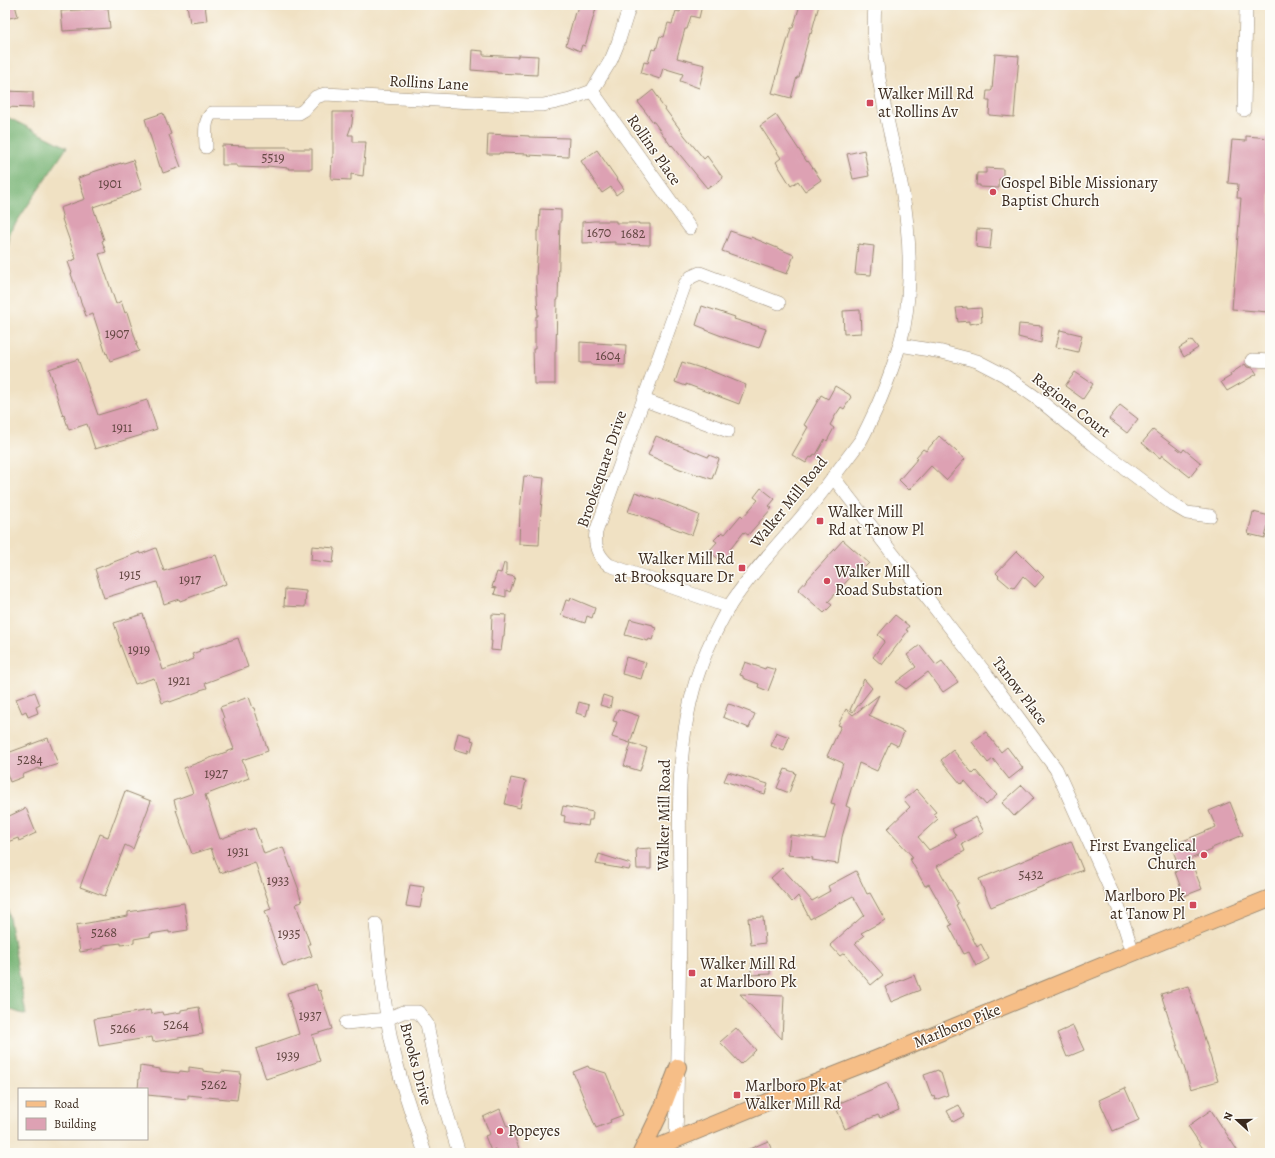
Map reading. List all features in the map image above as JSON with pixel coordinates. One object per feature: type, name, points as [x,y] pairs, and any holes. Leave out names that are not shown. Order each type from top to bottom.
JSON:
[{"type":"main road","name":"Marlboro Pike","points":[[642,1153],[1270,898]]},
{"type":"main road","points":[[642,1153],[662,1109],[678,1067]]},
{"type":"street","points":[[592,91],[611,60],[630,5]]},
{"type":"street","name":"Walker Mill Road","points":[[676,1139],[678,1067],[680,774],[688,707],[712,640],[729,607],[764,559],[813,503],[860,440],[870,422],[893,370],[904,326],[908,298],[909,259],[902,188],[889,134],[877,72],[874,34],[875,5]]},
{"type":"street","points":[[1244,110],[1246,5]]},
{"type":"street","name":"Rollins Lane","points":[[206,147],[207,122],[212,113],[299,113],[304,110],[316,97],[325,94],[543,105],[570,99],[592,91]]},
{"type":"street","name":"Rollins Place","points":[[592,91],[690,228]]},
{"type":"street","name":"Brooksquare Drive","points":[[729,607],[609,565],[597,551],[595,539],[596,532],[685,284],[691,277],[700,273],[779,303]]},
{"type":"street","name":"Ragione Court","points":[[900,345],[942,352],[977,361],[1004,375],[1038,399],[1093,444],[1175,506],[1187,513],[1210,516]]},
{"type":"street","points":[[1252,360],[1270,361]]},
{"type":"street","points":[[644,400],[728,430]]},
{"type":"street","name":"Tanow Place","points":[[833,477],[987,675],[1056,770],[1118,906],[1133,953]]},
{"type":"street","points":[[346,1023],[387,1019],[383,998],[376,924]]},
{"type":"street","name":"Brooks Drive","points":[[425,1153],[400,1080],[387,1019],[403,1012],[418,1012],[427,1024],[441,1094],[459,1153]]},
{"type":"green space","points":[[5,116],[67,147],[10,232],[5,272]]},
{"type":"green space","points":[[5,905],[7,906],[26,1015],[5,1008]]},
{"type":"building","points":[[5,5],[15,5],[18,16],[5,19]]},
{"type":"building","points":[[187,5],[205,5],[207,21],[190,23]]},
{"type":"building","points":[[579,5],[597,5],[585,46],[582,45],[580,51],[566,45],[575,12],[577,13]]},
{"type":"building","points":[[682,5],[702,5],[699,18],[691,16],[687,29],[685,29],[677,58],[705,65],[699,88],[680,81],[683,74],[663,68],[660,79],[641,73],[644,62],[648,63],[652,49],[656,50],[660,36],[664,37],[668,23],[672,24],[676,11],[680,12]]},
{"type":"building","points":[[800,5],[819,5],[799,77],[797,77],[791,98],[772,93],[791,28],[793,28]]},
{"type":"building","points":[[108,8],[110,28],[63,31],[61,11]]},
{"type":"building","points":[[472,50],[483,51],[483,55],[518,57],[518,55],[538,56],[537,75],[471,70]]},
{"type":"building","points":[[995,54],[1019,56],[1014,117],[989,115],[990,100],[986,100],[987,91],[992,90]]},
{"type":"building","points":[[653,90],[660,100],[659,101],[685,136],[704,159],[707,156],[723,178],[712,186],[711,185],[707,188],[672,145],[671,146],[638,102]]},
{"type":"building","points":[[5,91],[33,92],[33,108],[5,107]]},
{"type":"building","points":[[333,112],[353,112],[352,124],[348,135],[353,135],[353,142],[366,142],[363,176],[351,174],[351,180],[331,179],[333,157]]},
{"type":"building","points":[[163,113],[171,134],[169,135],[181,167],[163,173],[145,119]]},
{"type":"building","points":[[776,115],[807,162],[808,161],[821,180],[805,191],[798,181],[791,186],[776,162],[781,158],[760,126]]},
{"type":"building","points":[[488,134],[569,138],[568,157],[527,155],[528,154],[487,154]]},
{"type":"building","points":[[1246,136],[1270,138],[1270,293],[1268,312],[1232,309],[1241,198],[1237,198],[1238,184],[1228,183],[1232,140],[1246,141]]},
{"type":"building","points":[[222,145],[312,149],[312,169],[288,169],[289,168],[267,166],[267,168],[237,167],[237,165],[222,165]]},
{"type":"building","points":[[597,150],[624,189],[616,195],[611,187],[602,193],[581,161]]},
{"type":"building","points":[[864,150],[869,176],[853,179],[847,154]]},
{"type":"building","points":[[133,160],[142,189],[93,207],[104,240],[102,241],[106,252],[99,254],[116,304],[121,301],[125,313],[127,312],[139,351],[110,361],[107,353],[106,354],[93,314],[86,316],[71,274],[72,273],[68,262],[76,259],[62,219],[60,208],[85,199],[78,178]]},
{"type":"building","points":[[986,168],[1003,169],[1003,179],[999,179],[999,188],[980,187],[980,185],[976,185],[977,173],[986,173]]},
{"type":"building","points":[[540,209],[561,210],[555,384],[534,384],[533,349],[535,349],[536,316],[538,316],[536,277],[538,242],[537,231],[539,231]]},
{"type":"building","points":[[594,221],[650,224],[650,245],[615,244],[615,242],[582,243],[582,222]]},
{"type":"building","points":[[977,229],[992,230],[990,249],[976,247]]},
{"type":"building","points":[[730,231],[751,237],[794,255],[787,274],[722,251]]},
{"type":"building","points":[[858,244],[874,246],[871,275],[855,274]]},
{"type":"building","points":[[702,306],[735,317],[734,319],[766,329],[759,348],[727,338],[696,325]]},
{"type":"building","points":[[967,307],[967,309],[981,308],[982,322],[969,324],[969,321],[958,322],[956,308]]},
{"type":"building","points":[[860,310],[861,333],[844,334],[843,311]]},
{"type":"building","points":[[1019,324],[1042,326],[1041,343],[1018,337]]},
{"type":"building","points":[[1060,330],[1082,335],[1078,352],[1056,347]]},
{"type":"building","points":[[1192,340],[1198,348],[1184,357],[1179,348]]},
{"type":"building","points":[[580,342],[626,345],[625,365],[580,363]]},
{"type":"building","points":[[78,359],[98,415],[147,400],[157,429],[95,449],[87,424],[69,430],[64,415],[63,416],[49,369]]},
{"type":"building","points":[[682,362],[704,368],[746,385],[739,404],[686,384],[686,386],[675,382]]},
{"type":"building","points":[[1245,364],[1247,367],[1253,368],[1257,374],[1227,391],[1221,382]]},
{"type":"building","points":[[1075,372],[1093,384],[1083,399],[1065,386]]},
{"type":"building","points":[[835,386],[851,397],[844,409],[841,407],[830,425],[834,428],[827,441],[825,439],[816,455],[814,454],[812,458],[810,457],[806,463],[792,455],[808,427],[804,425],[821,395],[828,399]]},
{"type":"building","points":[[1120,405],[1138,419],[1127,433],[1109,419]]},
{"type":"building","points":[[1153,430],[1182,452],[1184,449],[1201,463],[1190,477],[1162,455],[1160,458],[1142,443]]},
{"type":"building","points":[[656,436],[708,457],[709,455],[719,459],[712,479],[680,469],[648,455]]},
{"type":"building","points":[[939,436],[965,459],[946,480],[931,466],[909,490],[899,480],[918,458],[916,457],[923,449],[926,451]]},
{"type":"building","points":[[524,476],[544,478],[539,545],[519,544],[520,510]]},
{"type":"building","points":[[761,488],[775,499],[769,506],[772,508],[748,535],[744,532],[722,562],[709,551],[717,542],[714,540],[722,532],[725,534],[741,515],[743,517],[758,500],[754,497]]},
{"type":"building","points":[[635,492],[656,498],[699,515],[692,535],[628,512]]},
{"type":"building","points":[[1253,512],[1270,516],[1265,538],[1248,534]]},
{"type":"building","name":"Walker Mill Road Substation","points":[[843,540],[869,563],[861,571],[858,569],[828,602],[832,605],[824,613],[798,590]]},
{"type":"building","points":[[312,546],[335,548],[333,563],[311,560]]},
{"type":"building","points":[[156,548],[164,571],[216,555],[226,584],[180,601],[179,599],[164,604],[157,582],[104,598],[95,569],[140,552],[141,554]]},
{"type":"building","points":[[1017,551],[1044,577],[1035,587],[1023,576],[1014,588],[1011,588],[998,577],[999,576],[996,573]]},
{"type":"building","points":[[504,563],[506,563],[506,575],[515,577],[510,592],[506,590],[506,597],[494,594],[496,588],[492,587],[497,572],[501,573]]},
{"type":"building","points":[[285,589],[306,591],[305,607],[284,606]]},
{"type":"building","points":[[571,598],[595,608],[592,618],[587,616],[585,623],[561,615],[566,600],[570,601]]},
{"type":"building","points":[[143,614],[163,670],[194,659],[192,654],[200,651],[199,650],[238,638],[248,667],[205,683],[207,688],[200,691],[170,702],[162,703],[154,678],[135,684],[118,639],[119,638],[114,623]]},
{"type":"building","points":[[492,614],[506,615],[501,651],[491,650]]},
{"type":"building","points":[[895,615],[909,626],[906,630],[908,631],[882,665],[873,657],[885,641],[878,635]]},
{"type":"building","points":[[630,619],[653,625],[653,627],[656,628],[652,640],[649,639],[648,641],[625,635]]},
{"type":"building","points":[[920,645],[936,665],[942,661],[958,682],[943,692],[928,672],[906,689],[896,682],[916,667],[907,655]]},
{"type":"building","points":[[626,657],[646,663],[641,679],[622,674]]},
{"type":"building","points":[[745,662],[765,669],[766,667],[776,670],[768,691],[758,687],[759,684],[743,678],[743,676],[740,675]]},
{"type":"building","points":[[864,679],[872,688],[853,712],[850,710]]},
{"type":"building","points":[[35,692],[40,705],[36,707],[38,713],[28,717],[26,711],[22,713],[16,699]]},
{"type":"building","points":[[603,695],[612,698],[610,708],[600,705]]},
{"type":"building","points":[[879,695],[869,715],[904,732],[898,746],[890,742],[877,771],[859,763],[846,806],[850,808],[842,837],[838,864],[812,860],[813,858],[788,855],[790,835],[825,839],[835,804],[831,803],[843,763],[827,756],[841,726],[838,725],[846,709],[853,715]]},
{"type":"building","points":[[249,697],[268,751],[242,760],[249,778],[205,795],[220,839],[255,828],[264,854],[283,847],[299,890],[302,902],[296,904],[310,944],[308,944],[312,956],[283,966],[268,923],[269,922],[265,911],[271,909],[255,862],[228,872],[220,873],[211,848],[192,854],[176,810],[177,811],[174,800],[193,793],[184,768],[234,749],[220,707]]},
{"type":"building","points":[[579,702],[589,705],[586,716],[576,713]]},
{"type":"building","points":[[728,704],[755,714],[749,728],[723,717]]},
{"type":"building","points":[[618,709],[639,716],[630,743],[612,737],[617,722],[613,721]]},
{"type":"building","points":[[776,732],[789,737],[784,751],[771,746]]},
{"type":"building","points":[[986,732],[1001,752],[1007,747],[1023,768],[1009,779],[993,759],[988,763],[972,742]]},
{"type":"building","points":[[458,733],[472,737],[471,740],[474,741],[471,751],[468,750],[468,753],[454,749]]},
{"type":"building","points":[[48,738],[58,764],[40,770],[39,768],[10,782],[5,768],[5,754]]},
{"type":"building","points":[[631,743],[647,748],[640,771],[624,766]]},
{"type":"building","points":[[953,750],[973,774],[976,771],[997,795],[986,805],[965,781],[961,784],[941,760]]},
{"type":"building","points":[[785,769],[796,773],[789,793],[777,788]]},
{"type":"building","points":[[728,772],[768,784],[765,794],[724,781]]},
{"type":"building","points":[[511,778],[526,781],[520,808],[505,804]]},
{"type":"building","points":[[1022,785],[1034,798],[1014,816],[1002,803]]},
{"type":"building","points":[[916,789],[936,812],[933,814],[938,819],[918,837],[929,850],[956,836],[952,829],[976,817],[984,832],[962,844],[965,851],[937,866],[958,904],[956,905],[977,947],[981,944],[989,959],[976,966],[969,952],[964,954],[949,926],[952,925],[929,884],[925,886],[910,859],[913,857],[887,829],[910,807],[904,800]]},
{"type":"building","points":[[125,791],[151,801],[133,849],[125,845],[105,896],[80,887],[100,834],[108,837]]},
{"type":"building","points":[[1230,802],[1243,835],[1190,859],[1202,889],[1184,896],[1175,872],[1180,869],[1171,846],[1216,827],[1209,811]]},
{"type":"building","points":[[563,806],[593,812],[592,820],[589,820],[588,826],[564,822],[565,816],[561,815]]},
{"type":"building","points":[[26,808],[36,833],[19,841],[18,838],[5,843],[5,818]]},
{"type":"building","points":[[1071,841],[1083,870],[991,907],[979,879]]},
{"type":"building","points":[[651,848],[651,869],[637,869],[636,849]]},
{"type":"building","points":[[599,854],[631,864],[629,870],[596,864]]},
{"type":"building","points":[[782,868],[812,901],[830,891],[828,886],[856,871],[867,894],[870,893],[885,920],[861,933],[864,936],[855,943],[883,975],[871,985],[844,953],[840,956],[830,945],[864,915],[853,896],[810,919],[798,896],[792,902],[771,878]]},
{"type":"building","points":[[410,885],[424,887],[420,908],[406,906]]},
{"type":"building","points":[[184,903],[188,930],[150,934],[151,936],[134,939],[134,943],[103,945],[103,948],[80,952],[76,925],[128,916],[128,912]]},
{"type":"building","points":[[763,917],[765,943],[751,945],[748,918]]},
{"type":"building","points":[[770,962],[770,974],[751,975],[751,963]]},
{"type":"building","points":[[914,975],[920,990],[891,1002],[885,987]]},
{"type":"building","points":[[316,984],[318,991],[320,990],[332,1029],[312,1035],[320,1061],[266,1079],[256,1049],[299,1034],[287,993]]},
{"type":"building","points":[[1188,986],[1218,1081],[1191,1089],[1161,994]]},
{"type":"building","points":[[740,994],[784,996],[782,1039]]},
{"type":"building","points":[[199,1007],[203,1034],[153,1042],[152,1037],[99,1046],[94,1019],[150,1010],[151,1014],[162,1012],[163,1015]]},
{"type":"building","points":[[1073,1026],[1084,1050],[1067,1057],[1057,1033]]},
{"type":"building","points":[[736,1028],[756,1050],[741,1064],[720,1042]]},
{"type":"building","points":[[140,1066],[160,1069],[160,1071],[179,1073],[180,1071],[189,1072],[189,1067],[203,1069],[203,1071],[241,1073],[237,1100],[188,1095],[188,1099],[148,1095],[148,1088],[138,1088]]},
{"type":"building","points":[[588,1066],[589,1068],[606,1073],[623,1115],[596,1128],[573,1072]]},
{"type":"building","points":[[938,1070],[941,1073],[948,1095],[935,1100],[934,1096],[932,1097],[924,1075]]},
{"type":"building","points":[[887,1083],[899,1110],[880,1118],[878,1115],[845,1129],[835,1105]]},
{"type":"building","points":[[1125,1088],[1139,1120],[1113,1131],[1099,1100]]},
{"type":"building","points":[[959,1105],[964,1116],[953,1122],[947,1111]]},
{"type":"building","name":"Popeyes","points":[[500,1109],[507,1127],[510,1126],[521,1153],[497,1153],[495,1149],[491,1151],[485,1136],[490,1134],[483,1117]]},
{"type":"building","points":[[1211,1110],[1239,1153],[1206,1153],[1188,1126]]},
{"type":"building","points":[[768,1141],[773,1153],[740,1153]]},
{"type":"place","name":"Walker Mill Rd at Rollins Av","points":[[870,103]]},
{"type":"place","name":"Gospel Bible Missionary Baptist Church","points":[[993,192]]},
{"type":"place","name":"Walker Mill Rd at Tanow Pl","points":[[820,521]]},
{"type":"place","name":"Walker Mill Rd at Brooksquare Dr","points":[[742,568]]},
{"type":"place","name":"Walker Mill Road Substation","points":[[827,581]]},
{"type":"place","name":"First Evangelical Church","points":[[1204,855]]},
{"type":"place","name":"Marlboro Pk at Tanow Pl","points":[[1193,905]]},
{"type":"place","name":"Walker Mill Rd at Marlboro Pk","points":[[692,973]]},
{"type":"place","name":"Marlboro Pk at Walker Mill Rd","points":[[737,1095]]},
{"type":"place","name":"Popeyes","points":[[500,1131]]}]
